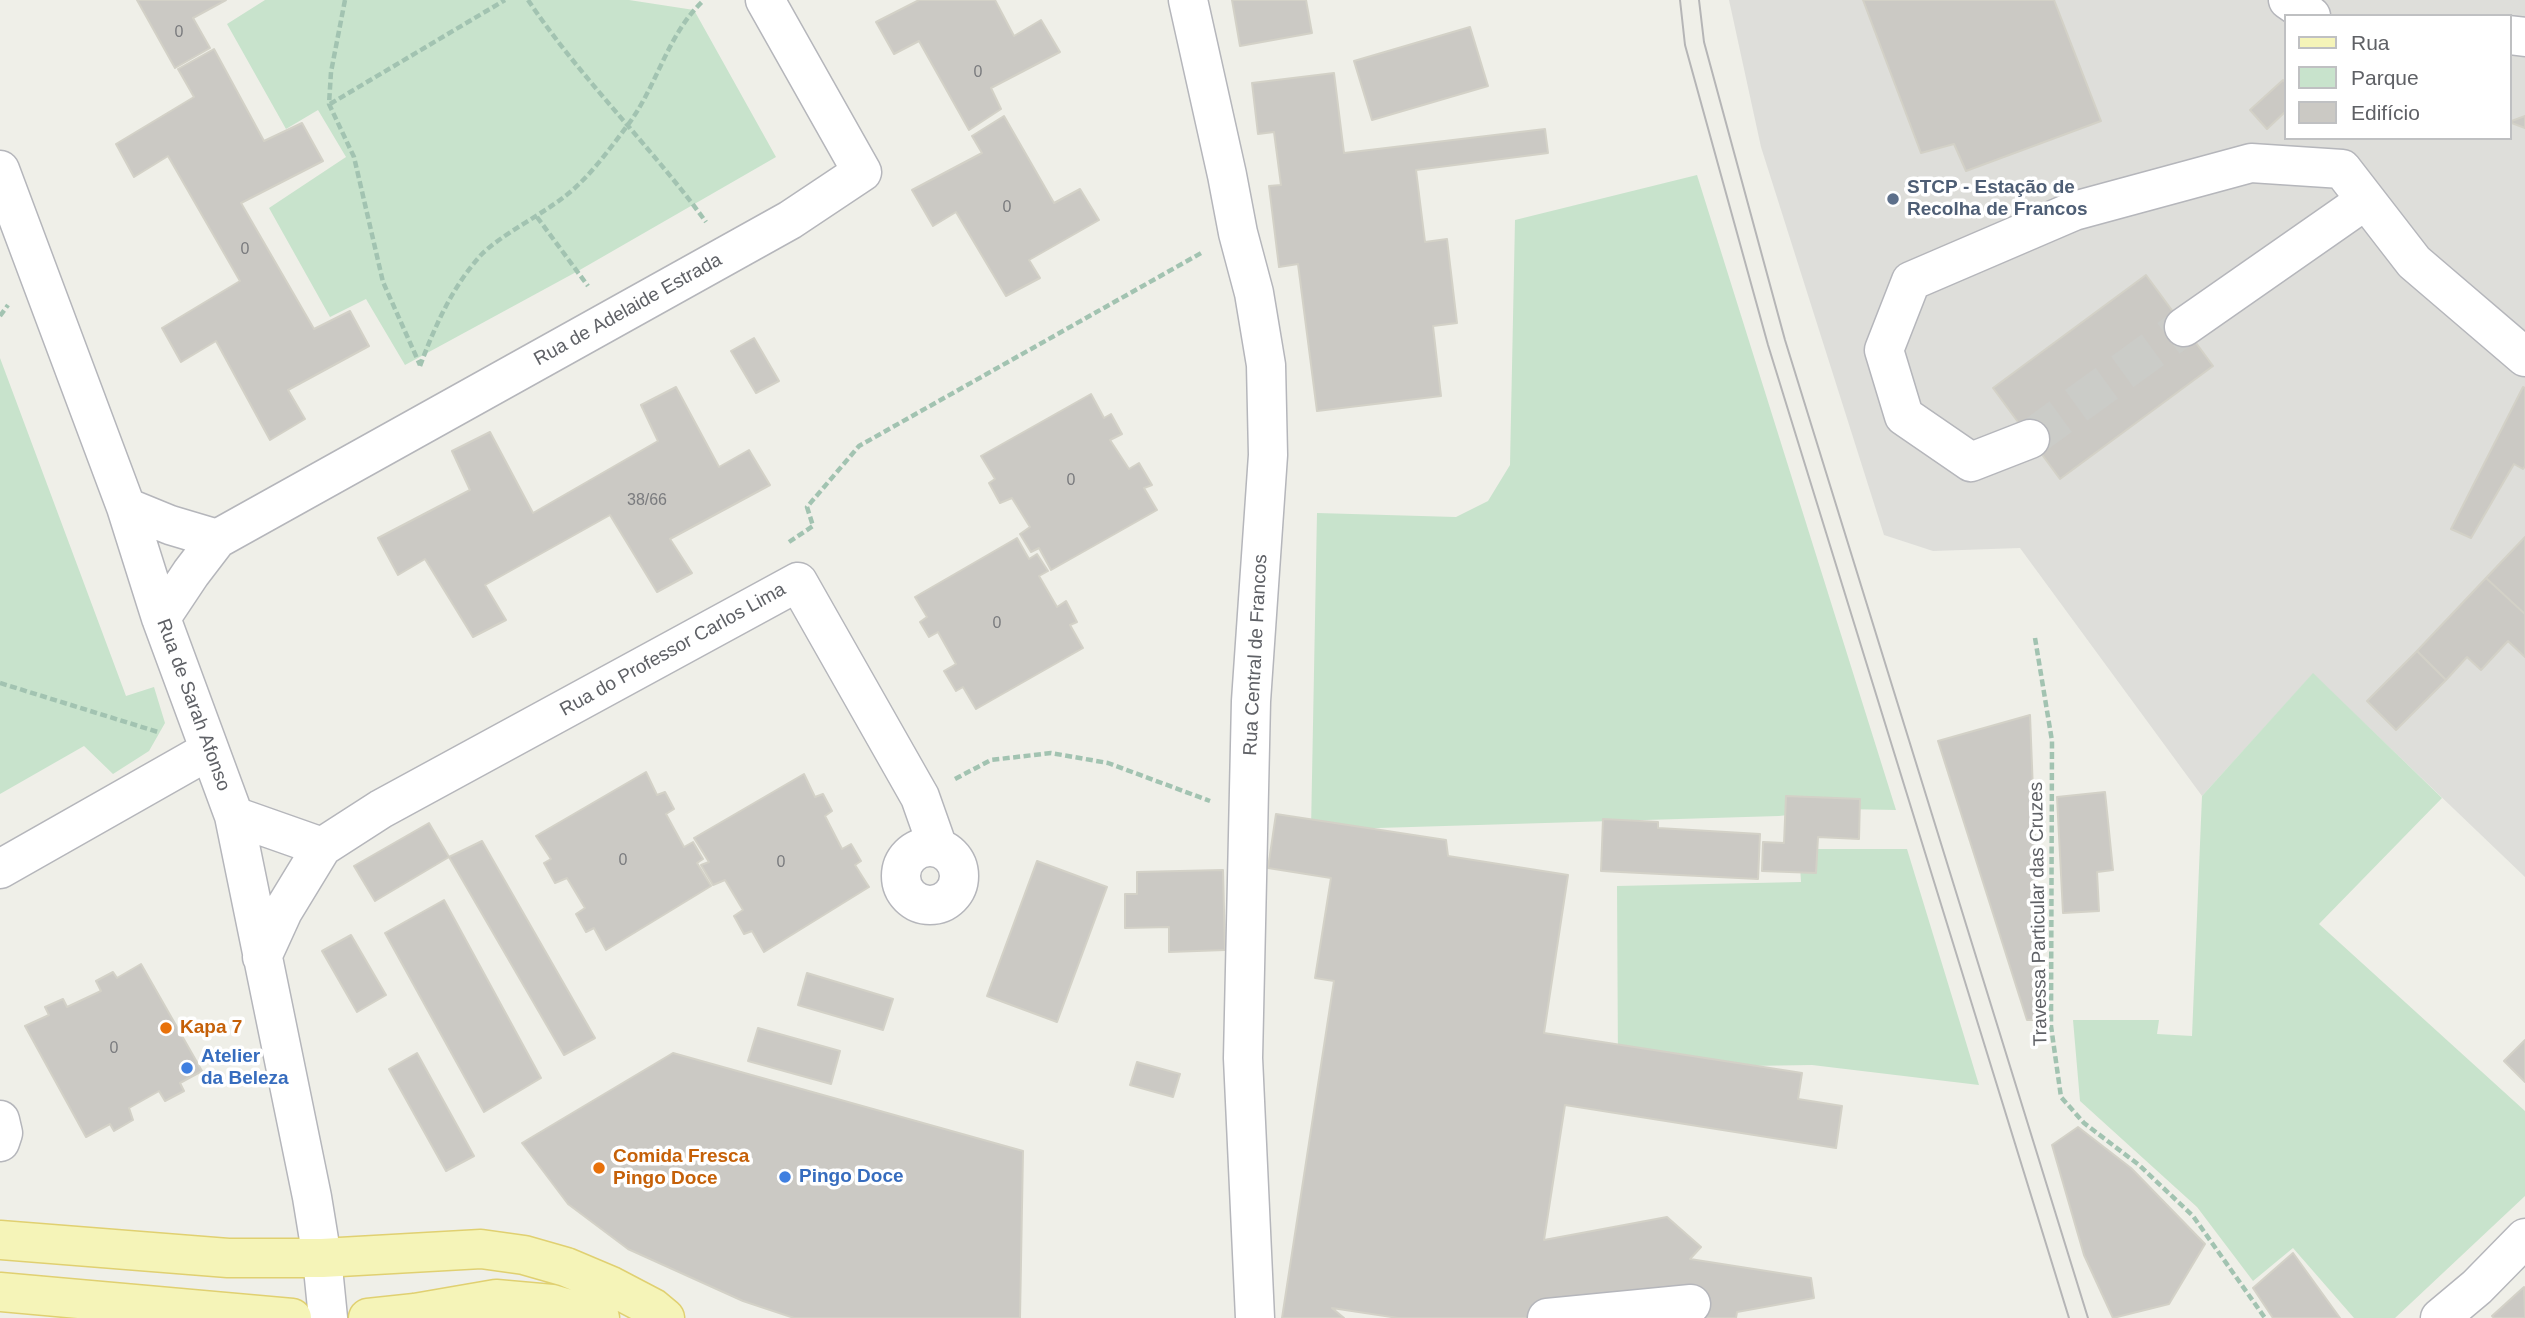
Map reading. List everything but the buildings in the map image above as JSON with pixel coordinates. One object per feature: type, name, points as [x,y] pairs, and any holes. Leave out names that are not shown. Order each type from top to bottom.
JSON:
[{"type":"main road","points":[[0,1240],[228,1258],[322,1258],[481,1249],[524,1255],[566,1267],[611,1286],[653,1308],[665,1318]]},
{"type":"main road","points":[[0,1292],[292,1318]]},
{"type":"main road","points":[[368,1318],[496,1299],[552,1304],[600,1318]]},
{"type":"street","name":"Rua de Adelaide Estrada","points":[[161,618],[217,539],[790,220],[862,172],[765,0]]},
{"type":"street","name":"Rua Central de Francos","points":[[1188,0],[1238,233],[1254,293],[1266,365],[1268,455],[1251,701],[1242,1058],[1255,1318]]},
{"type":"street","points":[[2288,0],[2308,14]]},
{"type":"street","points":[[2030,439],[1971,463],[1904,416],[1884,350],[1911,281],[2074,211],[2251,163],[2340,153],[2366,200],[2414,262],[2525,357]]},
{"type":"street","name":"Rua de Sarah Afonso","points":[[0,170],[127,507],[161,618],[234,816],[312,1197],[328,1318]]},
{"type":"street","points":[[2184,327],[2366,200]]},
{"type":"street","points":[[2414,262],[2525,324]]},
{"type":"street","points":[[127,507],[170,525],[217,539]]},
{"type":"street","name":"Rua do Professor Carlos Lima","points":[[262,957],[283,911],[322,847],[381,809],[799,582],[919,797],[938,848]]},
{"type":"street","points":[[0,869],[208,751]]},
{"type":"street","points":[[234,816],[322,847]]},
{"type":"street","points":[[0,1120],[3,1133],[0,1142]]},
{"type":"street","points":[[2440,1318],[2477,1287],[2525,1238]]},
{"type":"street","points":[[1547,1318],[1691,1304]]},
{"type":"path","points":[[345,0],[331,72],[329,104],[354,158],[383,282],[420,366],[438,320],[462,280],[483,253],[567,195],[628,125],[637,113],[662,60],[694,9],[704,0]]},
{"type":"path","points":[[329,104],[505,0]]},
{"type":"path","points":[[528,0],[556,42],[681,187],[730,254]]},
{"type":"path","points":[[537,217],[611,319]]},
{"type":"path","points":[[799,582],[780,548],[813,526],[807,507],[859,446],[1238,233]]},
{"type":"path","name":"Travessa Particular das Cruzes","points":[[2035,638],[2052,741],[2051,1026],[2061,1097],[2084,1123],[2139,1166],[2193,1216],[2266,1318]]},
{"type":"path","points":[[0,682],[160,732],[208,751]]},
{"type":"path","points":[[919,797],[992,760],[1051,753],[1108,763],[1248,818]]},
{"type":"shaded area","points":[[1729,0],[2525,0],[2525,877],[2313,674],[2202,796],[2020,548],[1933,551],[1884,535],[1761,147]]},
{"type":"green space","points":[[265,0],[629,0],[694,10],[776,157],[578,271],[405,365],[366,299],[330,317],[269,208],[346,157],[318,110],[286,129],[227,24]]},
{"type":"green space","points":[[1697,175],[1896,810],[1842,809],[1779,816],[1311,830],[1317,513],[1456,517],[1488,501],[1510,465],[1515,220]]},
{"type":"green space","points":[[0,358],[126,696],[154,687],[165,723],[149,751],[113,774],[84,746],[0,794]]},
{"type":"green space","points":[[2313,673],[2442,798],[2319,924],[2525,1111],[2525,1196],[2395,1318],[2354,1318],[2293,1248],[2253,1281],[2197,1207],[2080,1101],[2073,1020],[2159,1020],[2157,1034],[2192,1036],[2202,796]]},
{"type":"green space","points":[[1799,849],[1907,849],[1979,1085],[1812,1065],[1618,1068],[1617,886],[1801,882]]},
{"type":"tunnel","points":[[2030,439],[2184,327]]},
{"type":"tram line","points":[[1680,0],[1685,45],[1768,345],[2069,1318]]},
{"type":"tram line","points":[[1699,0],[1704,42],[1785,340],[2088,1318]]},
{"type":"place","name":"STCP - Estação de Recolha de Francos","points":[[1893,199]]},
{"type":"place","name":"Kapa 7","points":[[166,1028]]},
{"type":"place","name":"Atelier da Beleza","points":[[187,1068]]},
{"type":"place","name":"Comida Fresca Pingo Doce","points":[[599,1168]]},
{"type":"place","name":"Pingo Doce","points":[[785,1177]]}]
